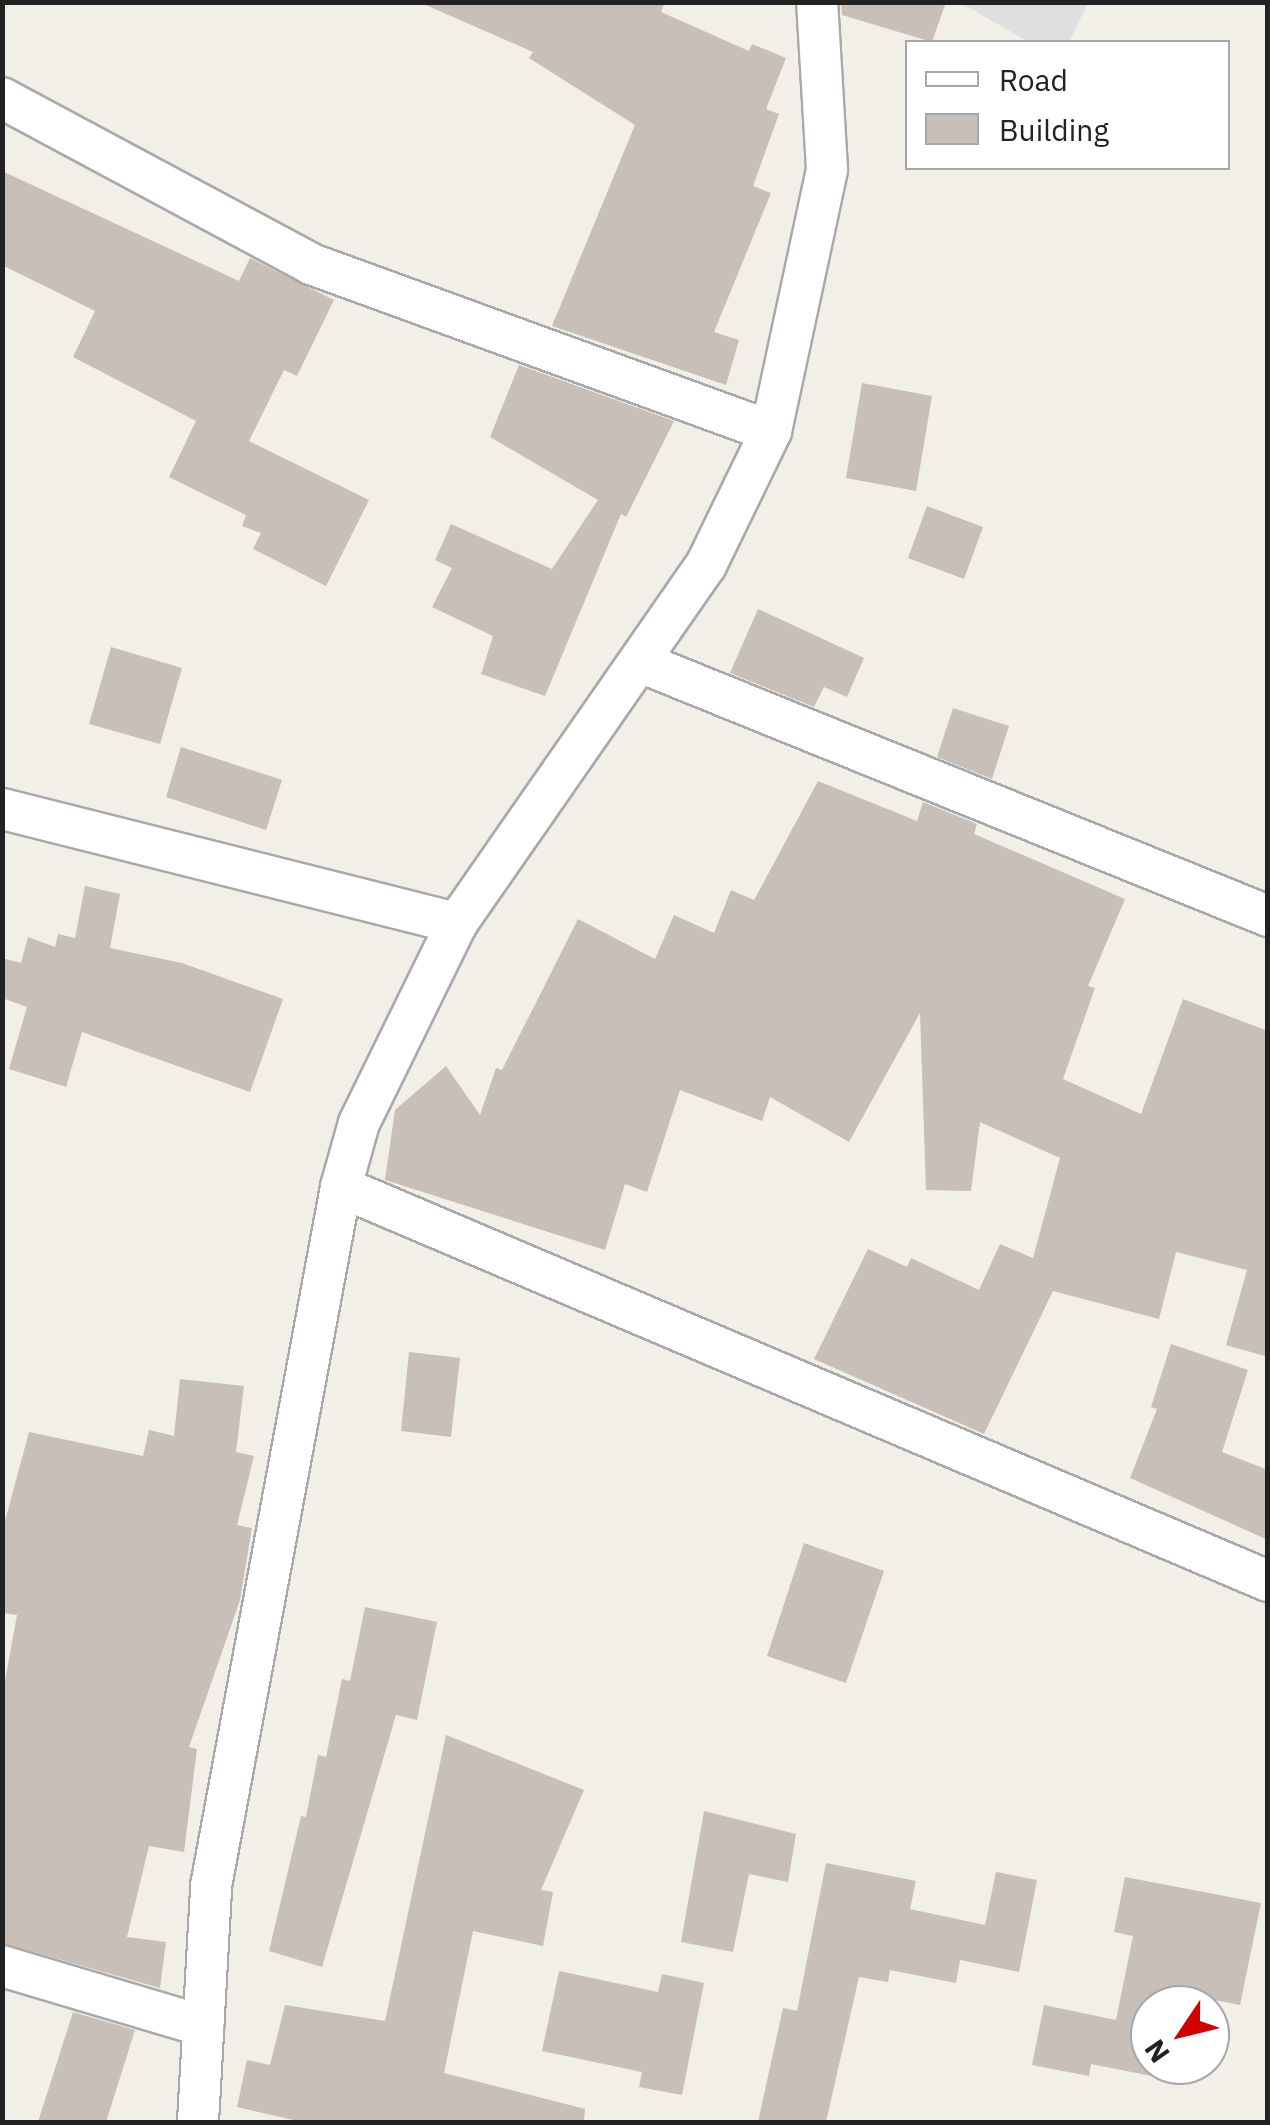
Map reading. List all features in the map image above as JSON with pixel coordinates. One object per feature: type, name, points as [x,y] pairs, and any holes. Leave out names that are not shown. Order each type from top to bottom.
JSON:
[{"type":"street","points":[[198,2122],[211,1886],[341,1188],[359,1123],[457,923],[706,565],[771,431],[827,169],[816,2]]},
{"type":"street","points":[[2,98],[311,264],[771,431]]},
{"type":"street","points":[[640,662],[1268,916]]},
{"type":"street","points":[[2,809],[457,923]]},
{"type":"street","points":[[341,1188],[1268,1581]]},
{"type":"street","points":[[2,1966],[202,2026]]},
{"type":"shaded area","points":[[961,3],[1088,3],[1070,40],[1026,40]]},
{"type":"building","points":[[419,2],[665,2],[661,12],[749,51],[752,44],[786,58],[766,109],[779,114],[753,186],[771,193],[714,332],[739,340],[726,385],[552,326],[635,125],[529,58],[533,52]]},
{"type":"building","points":[[841,2],[946,2],[933,40],[842,15]]},
{"type":"building","points":[[2,171],[239,281],[250,258],[334,300],[297,376],[284,370],[249,441],[369,500],[326,586],[253,549],[261,533],[242,526],[246,515],[169,477],[196,421],[73,357],[95,311],[2,265]]},
{"type":"building","points":[[519,365],[674,421],[626,517],[621,514],[545,696],[481,674],[493,636],[432,607],[452,568],[435,560],[451,524],[552,569],[598,500],[490,437]]},
{"type":"building","points":[[862,383],[932,396],[916,491],[846,478]]},
{"type":"building","points":[[927,506],[983,527],[964,579],[908,558]]},
{"type":"building","points":[[758,609],[864,658],[847,697],[824,687],[814,707],[730,673]]},
{"type":"building","points":[[111,647],[182,668],[160,744],[89,724]]},
{"type":"building","points":[[953,708],[1009,726],[992,779],[937,757]]},
{"type":"building","points":[[181,747],[282,780],[266,830],[166,797]]},
{"type":"building","points":[[818,781],[917,821],[923,802],[977,824],[974,834],[1125,899],[1088,986],[1095,988],[1063,1079],[1141,1114],[1183,999],[1268,1031],[1268,1357],[1226,1345],[1247,1270],[1176,1252],[1159,1319],[1053,1291],[984,1434],[814,1359],[868,1249],[907,1267],[911,1258],[979,1290],[1000,1244],[1033,1258],[1060,1158],[980,1122],[971,1191],[926,1190],[920,1013],[849,1142],[770,1097],[762,1121],[680,1090],[647,1192],[625,1184],[605,1250],[385,1180],[395,1110],[446,1066],[480,1115],[496,1068],[502,1070],[578,919],[655,959],[674,915],[714,933],[731,890],[754,900]]},
{"type":"building","points":[[85,886],[120,894],[110,948],[182,963],[283,999],[250,1092],[82,1032],[66,1087],[9,1069],[27,1007],[2,998],[2,958],[21,963],[28,937],[55,947],[58,934],[75,938]]},
{"type":"building","points":[[1171,1344],[1248,1370],[1222,1452],[1268,1470],[1268,1540],[1130,1478],[1157,1409],[1151,1407]]},
{"type":"building","points":[[409,1352],[460,1358],[451,1437],[401,1431]]},
{"type":"building","points":[[180,1379],[244,1386],[236,1452],[254,1456],[237,1525],[252,1528],[240,1600],[189,1747],[197,1749],[184,1852],[149,1846],[127,1937],[166,1942],[160,1988],[2,1943],[2,1697],[17,1615],[2,1613],[2,1532],[29,1432],[143,1456],[149,1430],[174,1436]]},
{"type":"building","points":[[804,1543],[884,1571],[846,1683],[767,1656]]},
{"type":"building","points":[[365,1607],[437,1622],[417,1720],[396,1715],[322,1967],[269,1951],[301,1816],[306,1817],[318,1755],[326,1757],[342,1679],[350,1681]]},
{"type":"building","points":[[446,1735],[584,1790],[541,1890],[553,1892],[543,1946],[473,1931],[444,2073],[585,2109],[584,2122],[302,2122],[237,2107],[247,2060],[270,2065],[285,2005],[385,2021]]},
{"type":"building","points":[[704,1811],[796,1834],[788,1882],[749,1874],[733,1952],[681,1942]]},
{"type":"building","points":[[826,1863],[916,1881],[910,1909],[985,1925],[996,1872],[1037,1880],[1019,1972],[960,1960],[956,1983],[890,1970],[888,1982],[859,1977],[826,2122],[758,2122],[783,2008],[797,2011]]},
{"type":"building","points":[[1125,1877],[1261,1903],[1240,2005],[1230,2003],[1230,1985],[1130,1985],[1130,2072],[1091,2064],[1089,2076],[1032,2065],[1044,2005],[1116,2020],[1133,1936],[1114,1932]]},
{"type":"building","points":[[559,1971],[658,1992],[662,1974],[704,1983],[682,2095],[639,2087],[642,2072],[542,2051]]},
{"type":"building","points":[[73,2012],[135,2030],[106,2122],[38,2122]]}]
